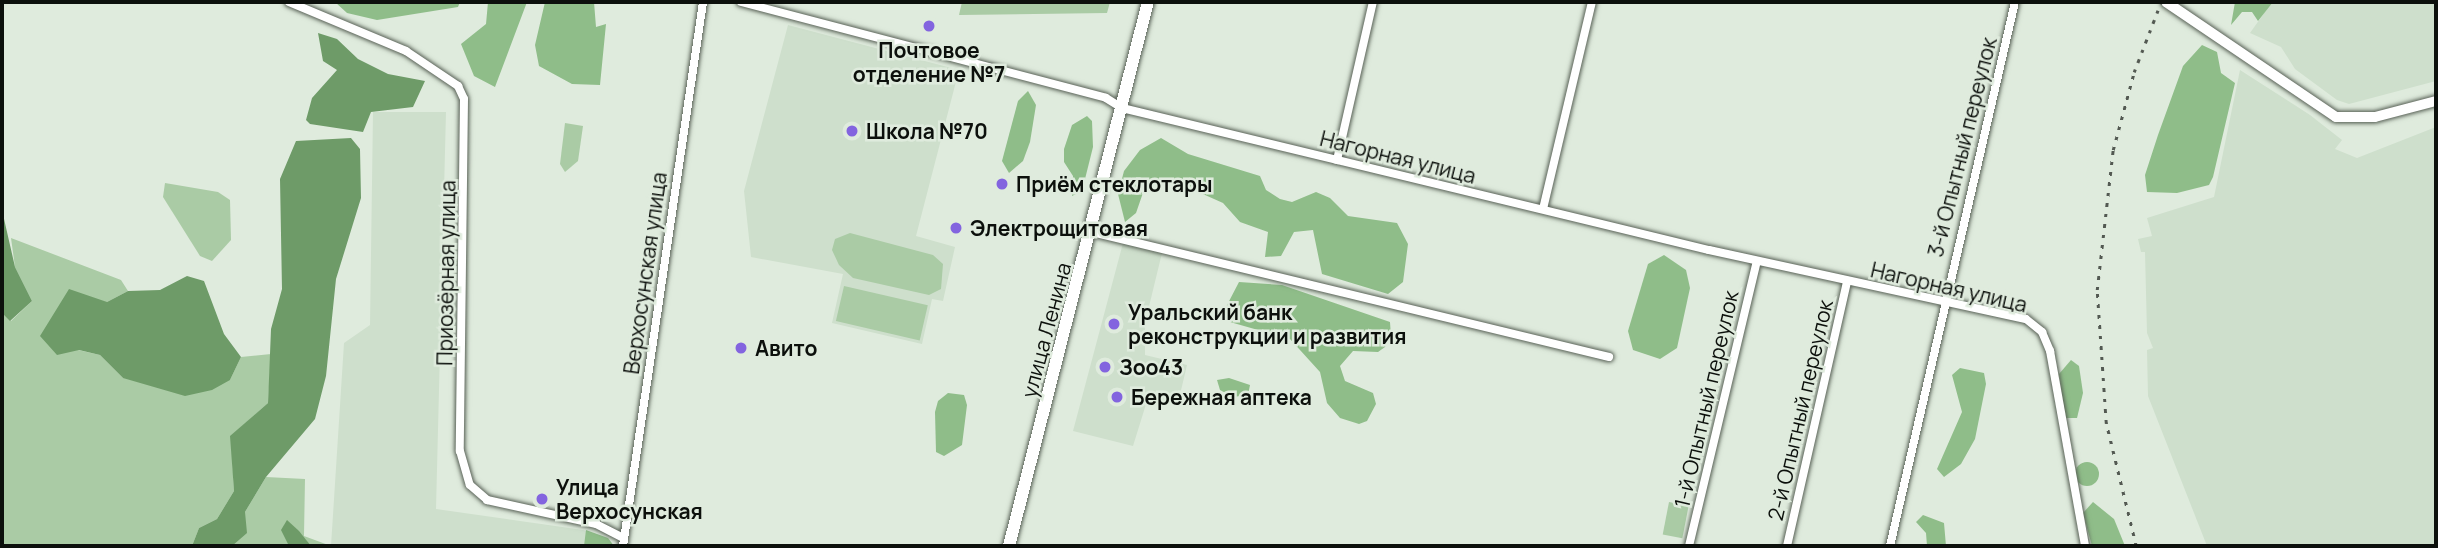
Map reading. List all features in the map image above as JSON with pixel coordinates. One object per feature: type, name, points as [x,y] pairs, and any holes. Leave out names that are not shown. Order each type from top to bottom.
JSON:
[{"type":"main road","name":"улица Ленина","points":[[1009,546],[1148,2]]},
{"type":"main road","points":[[2166,2],[2336,117],[2375,117],[2436,101]]},
{"type":"street","name":"Приозёрная улица","points":[[289,2],[406,51],[449,78],[464,99],[460,452],[470,485],[487,500],[596,524],[624,542]]},
{"type":"street","name":"Нагорная улица","points":[[741,2],[1106,98],[1122,108],[1757,261],[2026,319],[2046,338],[2085,546]]},
{"type":"street","points":[[1337,160],[1373,2]]},
{"type":"street","points":[[1543,209],[1592,2]]},
{"type":"street","name":"3-й Опытный переулок","points":[[1890,546],[1943,303],[2015,2]]},
{"type":"street","name":"Верхосунская улица","points":[[624,542],[702,3]]},
{"type":"street","points":[[1091,232],[1609,357]]},
{"type":"street","name":"1-й Опытный переулок","points":[[1689,546],[1757,261]]},
{"type":"street","name":"2-й Опытный переулок","points":[[1787,546],[1847,281]]},
{"type":"shaded area","points":[[335,2],[460,2],[458,7],[377,20],[347,13]]},
{"type":"shaded area","points":[[488,2],[527,2],[495,87],[474,76],[461,44],[486,24]]},
{"type":"shaded area","points":[[545,2],[594,2],[596,27],[606,24],[600,85],[572,84],[539,66],[535,45]]},
{"type":"shaded area","points":[[962,2],[1110,2],[1107,13],[959,15]]},
{"type":"shaded area","points":[[2235,2],[2273,2],[2258,21],[2252,12],[2242,12],[2231,25]]},
{"type":"shaded area","points":[[2272,2],[2436,2],[2436,81],[2349,104],[2337,100],[2295,69],[2281,47],[2250,33]]},
{"type":"shaded area","name":"Школа №70","points":[[788,25],[959,70],[916,236],[955,247],[943,301],[932,299],[922,344],[832,323],[843,274],[751,257],[744,191]]},
{"type":"shaded area","points":[[318,33],[337,39],[358,59],[388,74],[425,81],[413,107],[371,112],[363,132],[310,124],[306,120],[312,98],[337,70],[323,61]]},
{"type":"shaded area","points":[[2202,45],[2217,52],[2221,73],[2235,83],[2213,177],[2209,185],[2177,193],[2147,192],[2145,175],[2183,66]]},
{"type":"shaded area","points":[[2240,70],[2310,115],[2342,140],[2335,149],[2357,158],[2436,127],[2436,546],[2207,546],[2148,396],[2147,350],[2153,348],[2147,333],[2145,252],[2141,252],[2138,239],[2152,236],[2147,218],[2214,197]]},
{"type":"shaded area","points":[[1028,91],[1036,105],[1030,142],[1023,161],[1009,173],[1002,161],[1018,101]]},
{"type":"shaded area","points":[[373,112],[446,112],[436,509],[583,530],[608,538],[614,546],[331,546],[344,343],[370,325]]},
{"type":"shaded area","points":[[1087,116],[1092,121],[1093,147],[1082,191],[1072,196],[1073,176],[1064,162],[1064,149],[1072,125]]},
{"type":"shaded area","points":[[565,123],[583,126],[578,161],[565,172],[560,164]]},
{"type":"shaded area","points":[[351,138],[360,149],[361,198],[336,279],[326,376],[315,419],[266,477],[245,512],[247,533],[232,546],[192,546],[199,528],[217,519],[234,491],[230,436],[268,403],[271,329],[282,289],[280,179],[296,141]]},
{"type":"shaded area","points":[[1161,138],[1188,154],[1260,176],[1266,190],[1280,199],[1292,202],[1316,192],[1330,198],[1348,216],[1397,223],[1408,244],[1403,282],[1388,294],[1322,274],[1313,230],[1294,232],[1281,256],[1265,257],[1268,232],[1240,222],[1223,203],[1167,178],[1145,187],[1136,213],[1125,222],[1118,194],[1124,171],[1140,150]]},
{"type":"shaded area","points":[[165,183],[218,192],[230,200],[231,240],[212,261],[200,256],[163,197]]},
{"type":"shaded area","points":[[2,210],[15,267],[32,301],[10,321],[2,313]]},
{"type":"shaded area","points":[[850,233],[933,255],[943,264],[941,289],[929,295],[853,278],[839,265],[832,250],[835,239]]},
{"type":"shaded area","points":[[11,238],[121,280],[128,291],[107,302],[78,350],[100,355],[123,378],[230,380],[241,357],[271,354],[268,403],[231,436],[234,491],[217,519],[199,528],[192,546],[2,546],[2,313],[11,321],[32,301],[15,267]]},
{"type":"shaded area","points":[[1123,243],[1162,253],[1145,323],[1145,355],[1187,365],[1178,403],[1147,401],[1133,446],[1073,431]]},
{"type":"shaded area","points":[[1664,255],[1686,270],[1690,288],[1677,348],[1660,359],[1633,350],[1628,331],[1648,264]]},
{"type":"shaded area","points":[[187,276],[204,281],[224,334],[241,357],[230,380],[212,390],[185,396],[123,378],[100,355],[79,350],[57,355],[40,336],[69,289],[107,302],[128,291],[160,290]]},
{"type":"shaded area","points":[[1239,282],[1282,285],[1390,322],[1391,337],[1385,347],[1378,352],[1353,351],[1340,366],[1345,381],[1373,393],[1376,404],[1367,421],[1359,424],[1340,418],[1327,403],[1320,372],[1290,339],[1230,322],[1226,307]]},
{"type":"shaded area","points":[[844,286],[928,305],[920,340],[836,321]]},
{"type":"shaded area","points":[[2071,360],[2079,366],[2083,393],[2077,418],[2065,418],[2059,374]]},
{"type":"shaded area","points":[[1960,368],[1984,373],[1986,384],[1975,439],[1961,464],[1944,477],[1937,469],[1962,412],[1952,375]]},
{"type":"shaded area","points":[[1229,378],[1250,385],[1248,395],[1233,397],[1220,390],[1217,380]]},
{"type":"shaded area","points":[[948,393],[964,395],[967,405],[962,445],[944,456],[936,452],[935,412],[938,401]]},
{"type":"shaded area","points":[[2082,462],[2092,462],[2099,469],[2099,479],[2092,486],[2082,486],[2075,479],[2075,469]]},
{"type":"shaded area","points":[[266,477],[305,479],[304,536],[331,546],[232,546],[245,512]]},
{"type":"shaded area","points":[[1669,502],[1689,506],[1682,538],[1663,534]]},
{"type":"shaded area","points":[[2093,502],[2114,519],[2125,546],[2092,546],[2083,513]]},
{"type":"shaded area","points":[[1923,515],[1944,523],[1946,546],[1927,546],[1926,533],[1916,522]]},
{"type":"shaded area","points":[[287,520],[311,546],[289,546],[281,530]]},
{"type":"shaded area","points":[[586,530],[608,538],[614,546],[584,546]]},
{"type":"railway","points":[[2136,546],[2106,423],[2097,290],[2113,150],[2134,72],[2161,2]]},
{"type":"place","name":"Почтовое отделение №7","points":[[929,26]]},
{"type":"place","name":"Школа №70","points":[[852,131]]},
{"type":"place","name":"Приём стеклотары","points":[[1002,184]]},
{"type":"place","name":"Электрощитовая","points":[[956,228]]},
{"type":"place","name":"Уральский банк реконструкции и развития","points":[[1114,324]]},
{"type":"place","name":"Авито","points":[[741,348]]},
{"type":"place","name":"Зоо43","points":[[1105,367]]},
{"type":"place","name":"Бережная аптека","points":[[1117,397]]},
{"type":"place","name":"Улица Верхосунская","points":[[542,499]]}]
